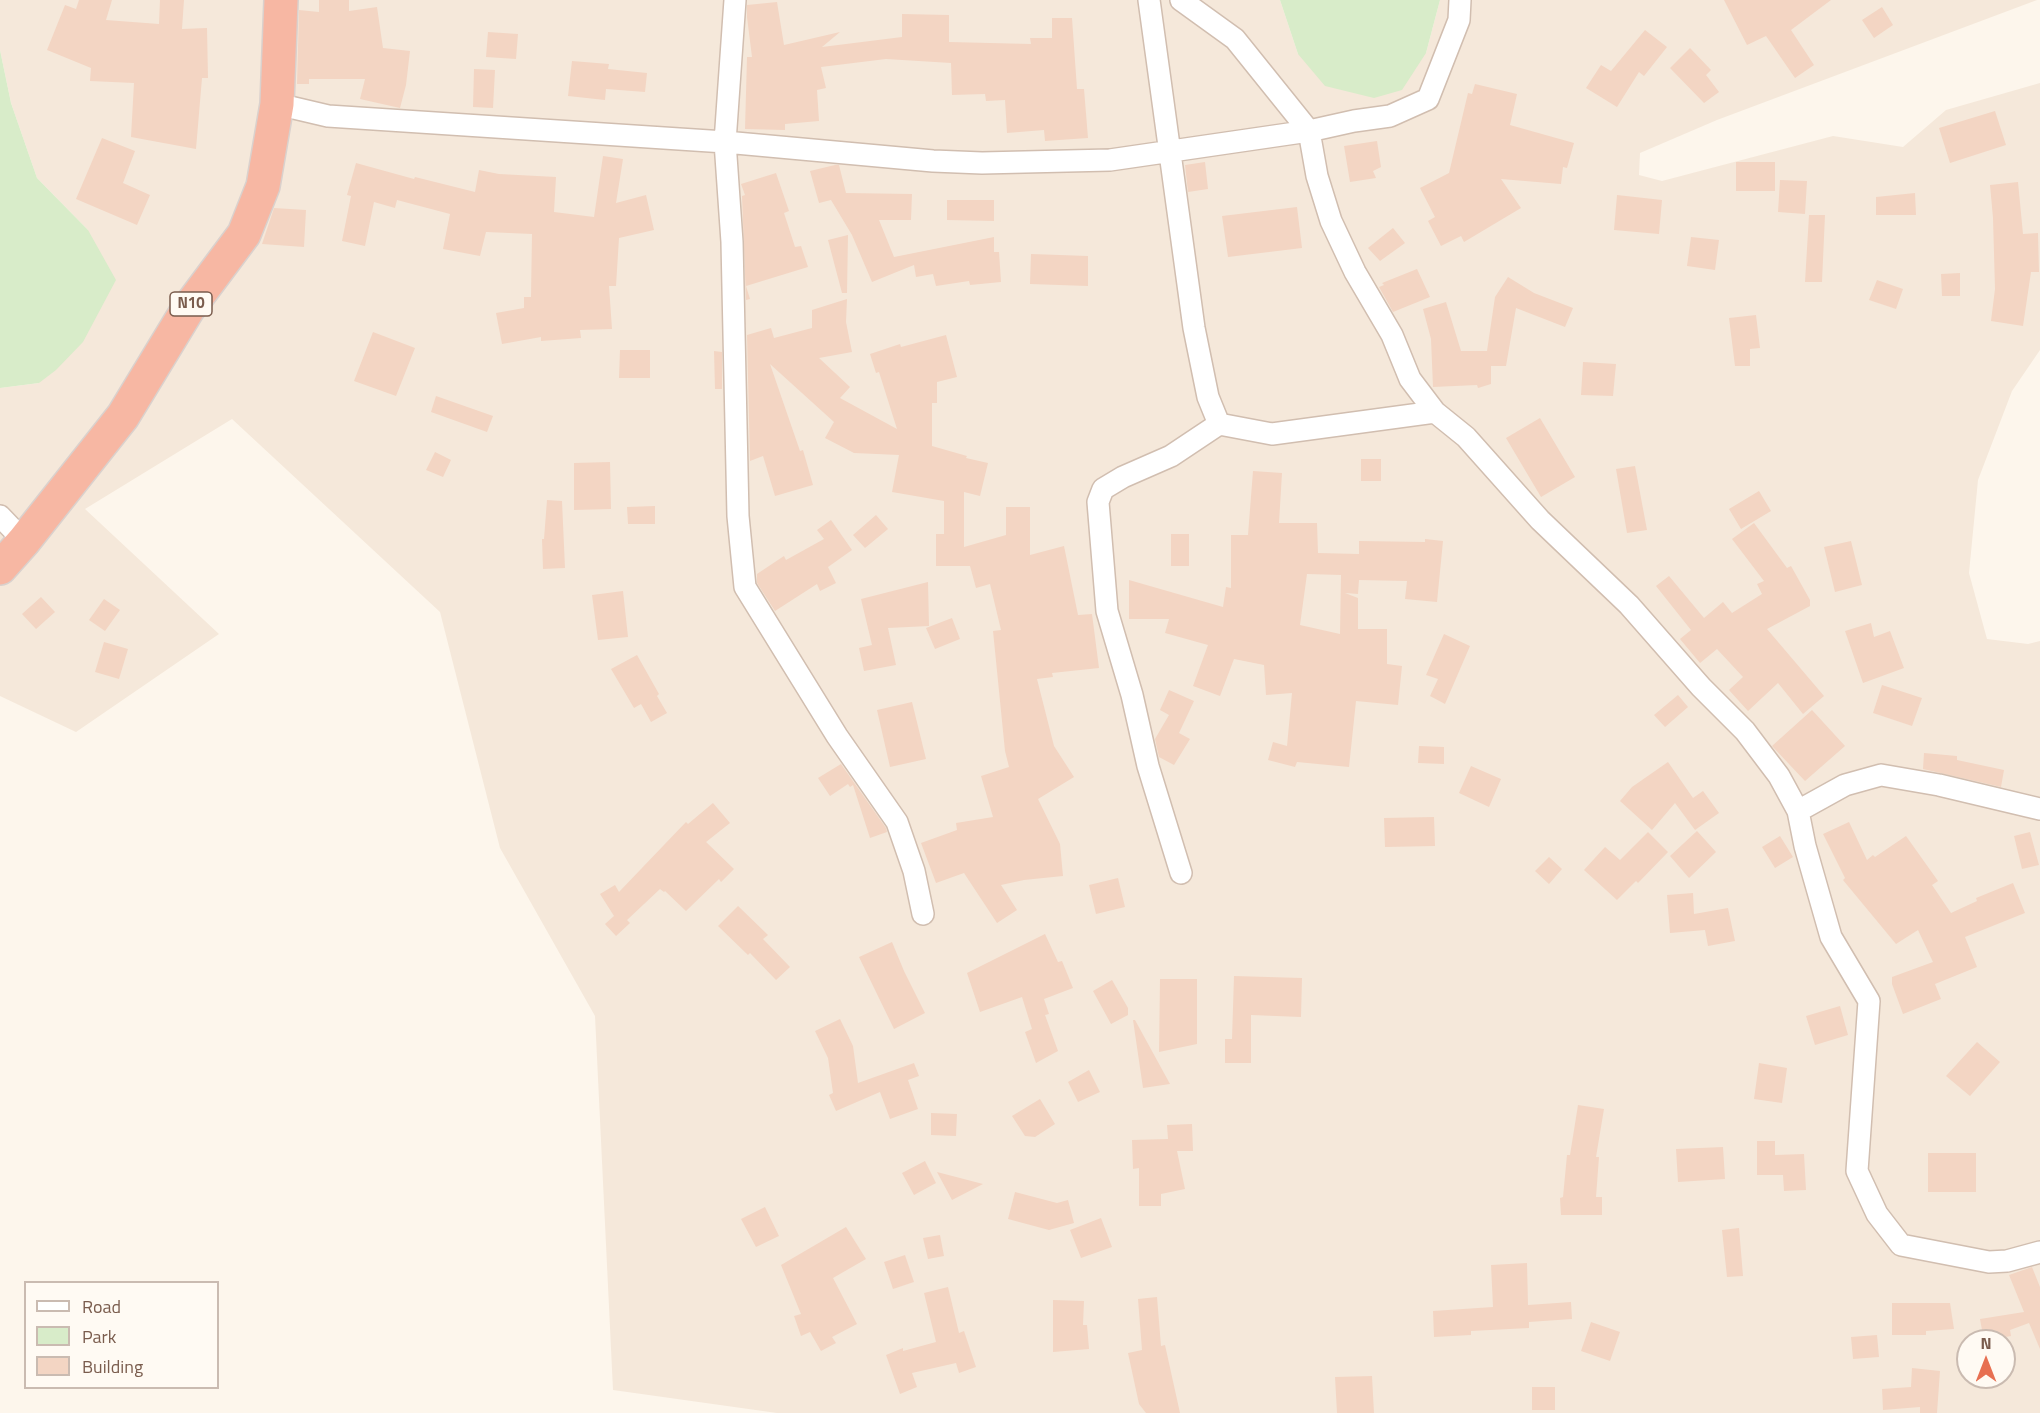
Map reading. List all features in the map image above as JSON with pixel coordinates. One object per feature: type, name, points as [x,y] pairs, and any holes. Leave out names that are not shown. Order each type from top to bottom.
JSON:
[{"type":"highway","name":"N10","points":[[0,568],[123,416],[188,309],[244,234],[263,186],[277,104],[281,0]]},
{"type":"street","points":[[735,0],[725,142],[732,242],[738,516],[745,587],[837,736],[897,822],[914,871],[923,914]]},
{"type":"street","points":[[1149,0],[1168,152],[1194,328],[1208,397],[1219,424]]},
{"type":"street","points":[[1181,0],[1235,39],[1309,131],[1317,176],[1331,221],[1355,272],[1392,335],[1410,379],[1435,412],[1466,437],[1540,520],[1629,605],[1701,687],[1745,731],[1779,776],[1798,811],[1831,937],[1869,1001],[1857,1172],[1877,1214],[1901,1245],[1989,1262],[2007,1261],[2040,1252]]},
{"type":"street","points":[[277,104],[328,116],[725,142],[933,161],[982,163],[1110,160],[1309,131],[1390,116],[1428,99],[1459,20],[1460,0]]},
{"type":"street","points":[[1181,873],[1148,766],[1132,695],[1107,611],[1098,502],[1103,489],[1123,477],[1171,456],[1219,424],[1272,434],[1435,412]]},
{"type":"street","points":[[0,516],[24,541]]},
{"type":"street","points":[[1798,811],[1845,785],[1881,775],[1939,785],[2040,809]]},
{"type":"shaded area","points":[[0,0],[1280,0],[1298,54],[1426,53],[1440,0],[2037,0],[1717,120],[1640,153],[1639,175],[1662,181],[1833,136],[1903,147],[1946,110],[2040,83],[2040,350],[2012,391],[1978,480],[1969,573],[1987,639],[2028,644],[2040,641],[2040,1413],[777,1413],[613,1390],[595,1016],[500,848],[440,612],[232,419],[85,509],[219,634],[76,732],[0,696],[0,388],[39,383],[88,230],[37,178],[11,103],[0,50]]},
{"type":"green space","points":[[1280,0],[1440,0],[1426,53],[1402,90],[1374,98],[1325,86],[1298,54]]},
{"type":"green space","points":[[0,50],[11,103],[37,178],[88,230],[116,280],[83,342],[56,370],[39,383],[0,388]]},
{"type":"building","points":[[79,0],[112,0],[106,20],[159,24],[160,0],[184,0],[182,29],[207,28],[208,78],[202,78],[196,149],[131,137],[134,83],[90,81],[91,68],[47,50],[65,5],[76,9]]},
{"type":"building","points":[[319,0],[349,0],[349,11],[377,7],[383,48],[410,51],[406,85],[400,108],[360,99],[365,79],[309,79],[309,84],[297,84],[299,10],[319,12]]},
{"type":"building","points":[[1724,0],[1831,0],[1791,30],[1814,65],[1795,78],[1766,36],[1747,45]]},
{"type":"building","points":[[777,2],[784,45],[840,32],[822,47],[902,37],[902,14],[949,15],[949,42],[1031,44],[1030,38],[1052,38],[1052,18],[1072,18],[1077,89],[1084,89],[1088,138],[1045,141],[1044,130],[1007,133],[1005,100],[986,101],[985,94],[952,95],[951,63],[886,59],[821,67],[826,88],[817,90],[819,121],[785,124],[785,130],[745,129],[747,57],[752,57],[747,5]]},
{"type":"building","points":[[1882,7],[1893,25],[1874,38],[1862,20]]},
{"type":"building","points":[[1645,30],[1667,47],[1644,76],[1639,72],[1617,107],[1586,88],[1601,65],[1611,71]]},
{"type":"building","points":[[488,32],[518,34],[516,59],[486,57]]},
{"type":"building","points":[[1690,48],[1711,70],[1706,75],[1719,92],[1704,103],[1670,68]]},
{"type":"building","points":[[572,61],[609,64],[608,69],[647,73],[645,92],[606,89],[605,100],[568,96]]},
{"type":"building","points":[[474,69],[495,70],[493,108],[473,107]]},
{"type":"building","points":[[1475,84],[1517,94],[1510,125],[1574,143],[1567,168],[1563,167],[1561,184],[1501,179],[1521,208],[1464,242],[1461,236],[1441,246],[1428,221],[1435,217],[1420,188],[1449,173],[1468,93],[1472,94]]},
{"type":"building","points":[[1995,111],[2006,145],[1950,163],[1939,128]]},
{"type":"building","points":[[102,138],[135,151],[123,183],[150,195],[137,225],[76,199]]},
{"type":"building","points":[[1377,141],[1381,167],[1373,171],[1376,178],[1350,182],[1344,146]]},
{"type":"building","points":[[603,156],[623,159],[616,203],[646,195],[654,230],[619,238],[616,286],[609,286],[612,329],[580,330],[581,338],[541,341],[541,337],[502,344],[496,313],[524,308],[524,297],[531,297],[532,234],[486,232],[480,256],[443,249],[450,214],[397,200],[395,208],[374,202],[365,246],[342,241],[351,196],[347,195],[356,163],[414,179],[415,177],[475,192],[479,170],[499,174],[556,177],[554,212],[594,217]]},
{"type":"building","points":[[1205,162],[1208,189],[1188,192],[1185,165]]},
{"type":"building","points":[[1736,162],[1775,162],[1775,191],[1736,191]]},
{"type":"building","points":[[839,165],[846,193],[912,194],[911,220],[879,220],[894,257],[994,237],[994,252],[999,252],[1001,282],[970,285],[969,281],[936,286],[933,274],[916,277],[914,265],[872,282],[852,235],[831,200],[819,203],[810,171]]},
{"type":"building","points":[[776,173],[789,211],[784,213],[795,247],[801,246],[808,267],[746,286],[750,299],[746,300],[742,196],[745,195],[741,184]]},
{"type":"building","points":[[1780,180],[1807,181],[1805,214],[1778,212]]},
{"type":"building","points":[[2018,182],[2023,234],[2038,233],[2039,272],[2031,272],[2023,326],[1991,321],[1995,289],[1990,185]]},
{"type":"building","points":[[1915,193],[1916,215],[1876,215],[1876,197]]},
{"type":"building","points":[[1617,195],[1662,200],[1659,234],[1614,230]]},
{"type":"building","points":[[947,200],[994,200],[994,221],[947,220]]},
{"type":"building","points":[[1297,207],[1302,248],[1228,257],[1222,216]]},
{"type":"building","points":[[274,208],[306,210],[304,247],[262,244]]},
{"type":"building","points":[[1809,215],[1825,215],[1822,282],[1805,282]]},
{"type":"building","points":[[1393,228],[1405,243],[1380,261],[1368,248]]},
{"type":"building","points":[[848,235],[847,293],[842,293],[828,240]]},
{"type":"building","points":[[1691,237],[1719,240],[1715,270],[1687,266]]},
{"type":"building","points":[[1031,254],[1088,256],[1088,286],[1030,284]]},
{"type":"building","points":[[1417,269],[1430,297],[1393,312],[1379,287],[1384,285],[1382,283]]},
{"type":"building","points":[[1960,273],[1960,296],[1942,296],[1941,274]]},
{"type":"building","points":[[1508,277],[1534,293],[1573,308],[1565,327],[1516,308],[1506,366],[1491,366],[1491,384],[1478,388],[1477,385],[1433,387],[1431,339],[1423,309],[1446,302],[1461,351],[1487,351],[1495,297]]},
{"type":"building","points":[[1877,280],[1903,289],[1896,309],[1869,300]]},
{"type":"building","points":[[847,299],[846,322],[852,352],[819,358],[850,387],[840,398],[897,429],[879,372],[876,373],[870,354],[900,344],[901,347],[946,335],[957,377],[937,382],[937,403],[932,403],[932,446],[988,463],[980,496],[964,492],[964,547],[1006,535],[1006,507],[1030,507],[1030,555],[1064,546],[1078,615],[1092,614],[1099,668],[1052,673],[1053,677],[1037,679],[1054,746],[1074,777],[1038,799],[1060,844],[1063,876],[1001,885],[1017,910],[997,923],[964,873],[936,883],[921,843],[957,830],[956,823],[993,817],[981,776],[1009,767],[1005,751],[993,631],[1001,630],[990,584],[976,588],[970,566],[936,566],[936,534],[944,534],[944,501],[892,492],[899,455],[854,453],[825,438],[834,422],[770,364],[800,451],[803,450],[813,485],[775,496],[763,456],[750,461],[747,335],[771,328],[774,338],[812,328],[812,310]]},
{"type":"building","points":[[1756,315],[1760,348],[1750,349],[1750,366],[1735,366],[1729,318]]},
{"type":"building","points":[[373,332],[415,348],[396,396],[354,381]]},
{"type":"building","points":[[620,350],[650,350],[650,378],[619,378]]},
{"type":"building","points":[[714,351],[722,352],[722,389],[715,389]]},
{"type":"building","points":[[1583,362],[1616,364],[1613,396],[1581,395]]},
{"type":"building","points":[[436,396],[493,416],[487,432],[431,412]]},
{"type":"building","points":[[1540,418],[1575,477],[1541,497],[1506,438]]},
{"type":"building","points":[[435,452],[451,460],[443,477],[426,470]]},
{"type":"building","points":[[1361,459],[1381,459],[1381,481],[1361,481]]},
{"type":"building","points":[[610,462],[611,509],[574,510],[574,463]]},
{"type":"building","points":[[1635,466],[1647,530],[1627,533],[1616,469]]},
{"type":"building","points":[[1253,471],[1282,473],[1279,523],[1317,523],[1318,553],[1359,554],[1359,541],[1425,542],[1425,539],[1443,541],[1437,602],[1405,599],[1407,581],[1359,580],[1358,594],[1345,593],[1358,598],[1358,629],[1387,629],[1387,664],[1402,666],[1398,705],[1356,701],[1349,767],[1297,762],[1295,767],[1268,760],[1273,742],[1287,746],[1292,693],[1266,695],[1264,665],[1234,659],[1220,696],[1193,686],[1208,645],[1165,633],[1169,619],[1129,619],[1129,580],[1223,607],[1226,587],[1231,588],[1231,535],[1248,535]],"holes":[[[1307,574],[1341,575],[1340,634],[1300,625]]]},
{"type":"building","points":[[1759,491],[1771,511],[1741,529],[1729,509]]},
{"type":"building","points":[[547,500],[562,501],[565,568],[543,569],[542,539],[544,539]]},
{"type":"building","points":[[655,506],[655,524],[628,524],[627,507]]},
{"type":"building","points":[[876,515],[888,529],[865,548],[853,535]]},
{"type":"building","points":[[831,520],[852,550],[828,567],[836,583],[820,591],[817,584],[775,611],[757,583],[757,574],[784,556],[786,560],[824,539],[817,530]]},
{"type":"building","points":[[1754,523],[1787,568],[1791,566],[1810,600],[1810,606],[1767,629],[1824,696],[1803,714],[1778,683],[1748,711],[1729,690],[1743,677],[1717,649],[1700,663],[1680,639],[1691,630],[1656,586],[1669,576],[1704,618],[1723,602],[1732,613],[1762,594],[1757,584],[1764,581],[1732,539]]},
{"type":"building","points":[[1171,534],[1189,534],[1189,566],[1171,566]]},
{"type":"building","points":[[1851,541],[1862,585],[1835,592],[1824,547]]},
{"type":"building","points":[[928,582],[929,626],[888,628],[896,665],[864,671],[859,648],[872,645],[861,599]]},
{"type":"building","points":[[623,591],[628,637],[598,640],[592,595]]},
{"type":"building","points":[[41,597],[55,612],[36,629],[22,614]]},
{"type":"building","points":[[104,599],[120,610],[105,631],[89,620]]},
{"type":"building","points":[[952,618],[960,639],[935,649],[926,628]]},
{"type":"building","points":[[1871,623],[1874,637],[1890,631],[1904,668],[1863,683],[1845,631]]},
{"type":"building","points":[[1444,634],[1470,646],[1445,704],[1430,696],[1438,679],[1426,675]]},
{"type":"building","points":[[104,642],[128,649],[119,679],[95,672]]},
{"type":"building","points":[[637,655],[667,713],[651,722],[641,704],[634,708],[611,669]]},
{"type":"building","points":[[1882,685],[1922,698],[1912,726],[1873,713]]},
{"type":"building","points":[[1169,690],[1194,701],[1179,733],[1190,739],[1174,765],[1159,757],[1155,739],[1169,715],[1160,710]]},
{"type":"building","points":[[1678,695],[1688,707],[1665,727],[1654,715]]},
{"type":"building","points":[[912,702],[926,759],[890,767],[877,710]]},
{"type":"building","points":[[1812,710],[1845,746],[1805,781],[1772,746]]},
{"type":"building","points":[[1419,746],[1444,747],[1444,764],[1418,763]]},
{"type":"building","points":[[1924,753],[1957,756],[1957,760],[2004,770],[2001,787],[1923,769]]},
{"type":"building","points":[[1668,762],[1693,798],[1703,791],[1719,813],[1695,830],[1675,803],[1652,830],[1620,801],[1632,787]]},
{"type":"building","points":[[841,764],[887,832],[870,838],[853,785],[850,787],[848,784],[830,796],[818,778]]},
{"type":"building","points":[[1471,766],[1501,779],[1489,807],[1459,793]]},
{"type":"building","points":[[713,803],[730,823],[706,842],[734,869],[721,882],[719,879],[686,911],[660,889],[627,920],[630,923],[616,936],[605,924],[614,916],[600,894],[615,885],[619,892],[686,822],[688,824]]},
{"type":"building","points":[[1434,817],[1435,846],[1385,847],[1384,818]]},
{"type":"building","points":[[1849,822],[1867,860],[1906,836],[1938,881],[1932,885],[1951,913],[1977,901],[1976,898],[2013,883],[2025,913],[1965,937],[1977,967],[1935,984],[1941,999],[1903,1014],[1892,984],[1892,977],[1933,962],[1918,930],[1896,944],[1843,880],[1845,878],[1823,834]]},
{"type":"building","points":[[1697,831],[1716,852],[1689,878],[1670,856]]},
{"type":"building","points":[[1648,832],[1668,852],[1638,883],[1636,881],[1617,900],[1584,870],[1605,847],[1620,860]]},
{"type":"building","points":[[2030,832],[2039,865],[2022,869],[2014,836]]},
{"type":"building","points":[[1780,836],[1793,857],[1775,868],[1762,847]]},
{"type":"building","points":[[1549,857],[1562,869],[1549,884],[1535,871]]},
{"type":"building","points":[[1118,878],[1125,907],[1096,914],[1089,885]]},
{"type":"building","points":[[1693,893],[1694,914],[1728,908],[1735,941],[1708,946],[1705,930],[1670,933],[1667,895]]},
{"type":"building","points":[[738,906],[768,935],[763,939],[790,967],[776,980],[750,953],[748,955],[718,926]]},
{"type":"building","points":[[1045,934],[1058,962],[1062,961],[1073,988],[1044,999],[1049,1014],[1045,1015],[1058,1051],[1036,1063],[1025,1032],[1032,1029],[1022,997],[980,1012],[967,973]]},
{"type":"building","points":[[892,942],[925,1013],[894,1029],[859,957]]},
{"type":"building","points":[[1234,976],[1302,978],[1301,1017],[1251,1015],[1251,1063],[1225,1063],[1225,1039],[1232,1039]]},
{"type":"building","points":[[1160,979],[1197,979],[1197,1044],[1159,1052]]},
{"type":"building","points":[[1112,980],[1128,1008],[1128,1015],[1111,1024],[1093,991]]},
{"type":"building","points":[[1840,1006],[1848,1035],[1815,1045],[1806,1016]]},
{"type":"building","points":[[840,1019],[853,1046],[858,1083],[914,1063],[919,1076],[908,1080],[918,1109],[890,1119],[880,1092],[836,1111],[829,1095],[833,1093],[828,1058],[815,1031]]},
{"type":"building","points":[[1133,1020],[1135,1020],[1170,1084],[1143,1088]]},
{"type":"building","points":[[1977,1042],[2000,1062],[1970,1096],[1946,1076]]},
{"type":"building","points":[[1759,1063],[1787,1068],[1782,1103],[1754,1099]]},
{"type":"building","points":[[1089,1070],[1100,1092],[1078,1102],[1068,1082]]},
{"type":"building","points":[[1040,1099],[1055,1124],[1035,1137],[1025,1136],[1012,1116]]},
{"type":"building","points":[[1578,1105],[1604,1109],[1596,1157],[1599,1157],[1596,1197],[1602,1197],[1602,1215],[1561,1215],[1560,1198],[1563,1197],[1567,1155],[1570,1155]]},
{"type":"building","points":[[931,1113],[957,1114],[956,1136],[931,1135]]},
{"type":"building","points":[[1192,1124],[1193,1151],[1177,1151],[1185,1189],[1161,1194],[1161,1206],[1139,1206],[1139,1168],[1133,1169],[1132,1140],[1168,1139],[1167,1125]]},
{"type":"building","points":[[1757,1141],[1775,1141],[1775,1155],[1804,1154],[1806,1190],[1784,1191],[1783,1175],[1757,1175]]},
{"type":"building","points":[[1723,1147],[1725,1179],[1678,1182],[1676,1149]]},
{"type":"building","points":[[1928,1153],[1976,1153],[1976,1192],[1928,1192]]},
{"type":"building","points":[[925,1161],[936,1183],[914,1195],[902,1173]]},
{"type":"building","points":[[937,1172],[983,1184],[952,1200]]},
{"type":"building","points":[[1015,1192],[1057,1203],[1068,1200],[1074,1223],[1049,1230],[1008,1219]]},
{"type":"building","points":[[765,1207],[779,1236],[756,1247],[741,1219]]},
{"type":"building","points":[[1101,1218],[1112,1247],[1081,1258],[1070,1230]]},
{"type":"building","points":[[846,1227],[866,1259],[833,1278],[857,1324],[832,1337],[836,1343],[821,1351],[810,1332],[801,1336],[794,1316],[801,1314],[781,1265]]},
{"type":"building","points":[[1739,1228],[1743,1276],[1727,1277],[1722,1230]]},
{"type":"building","points":[[940,1235],[944,1256],[928,1259],[923,1238]]},
{"type":"building","points":[[905,1255],[914,1282],[893,1289],[884,1262]]},
{"type":"building","points":[[1527,1263],[1528,1305],[1571,1302],[1572,1319],[1529,1322],[1529,1328],[1471,1331],[1471,1335],[1434,1337],[1433,1311],[1493,1307],[1491,1265]]},
{"type":"building","points":[[2032,1267],[2040,1287],[2040,1349],[2029,1323],[2013,1329],[1982,1329],[1980,1319],[2024,1312],[2009,1275]]},
{"type":"building","points":[[948,1287],[959,1333],[964,1331],[976,1367],[959,1373],[956,1363],[912,1373],[917,1387],[900,1394],[886,1355],[903,1348],[903,1351],[936,1342],[924,1293]]},
{"type":"building","points":[[1157,1297],[1161,1346],[1165,1345],[1180,1413],[1146,1413],[1139,1404],[1128,1353],[1142,1350],[1138,1299]]},
{"type":"building","points":[[1053,1300],[1084,1301],[1083,1325],[1087,1325],[1089,1349],[1053,1352]]},
{"type":"building","points":[[1892,1303],[1950,1303],[1954,1329],[1926,1331],[1926,1335],[1892,1335]]},
{"type":"building","points":[[1591,1322],[1620,1332],[1610,1361],[1581,1351]]},
{"type":"building","points":[[1877,1335],[1879,1357],[1853,1359],[1851,1337]]},
{"type":"building","points":[[1912,1368],[1940,1371],[1937,1413],[1920,1413],[1920,1407],[1883,1410],[1882,1389],[1911,1387]]},
{"type":"building","points":[[1372,1376],[1374,1413],[1337,1413],[1335,1377]]},
{"type":"building","points":[[1532,1387],[1555,1387],[1555,1410],[1532,1410]]}]
